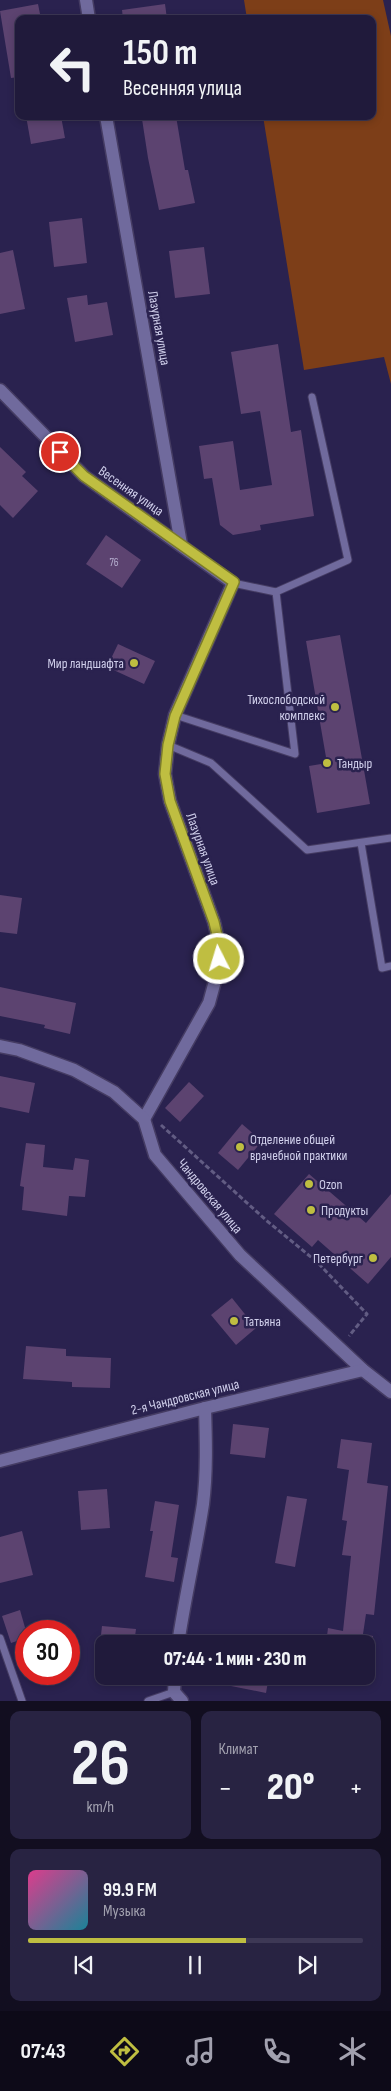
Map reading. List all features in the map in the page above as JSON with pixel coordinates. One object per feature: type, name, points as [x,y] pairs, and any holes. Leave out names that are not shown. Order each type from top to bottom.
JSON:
[{"type":"street","points":[[86,0],[88,15]]},
{"type":"street","name":"Лазурная улица","points":[[107,120],[182,544]]},
{"type":"street","name":"Весенняя улица","points":[[0,390],[84,476],[234,582]]},
{"type":"street","name":"Лазурная улица","points":[[144,1118],[209,1003],[218,970],[220,948],[214,922],[170,801],[165,774],[168,745],[175,716],[234,582]]},
{"type":"street","points":[[0,1046],[19,1050],[74,1070],[114,1092],[144,1118]]},
{"type":"street","name":"Чандровская улица","points":[[144,1118],[155,1155],[240,1255],[363,1370],[391,1392]]},
{"type":"street","name":"2-я Чандровская улица","points":[[0,1461],[205,1408],[363,1370]]},
{"type":"street","points":[[179,1635],[203,1503],[206,1461],[205,1408]]},
{"type":"street","name":"2-я Чандровская улица","points":[[0,1453],[15,1456]]},
{"type":"lane","points":[[234,582],[276,592],[348,560],[312,397]]},
{"type":"lane","points":[[175,716],[295,754],[276,592]]},
{"type":"lane","points":[[168,745],[211,763],[307,850],[391,838]]},
{"type":"lane","points":[[360,843],[382,968],[391,966]]},
{"type":"lane","points":[[0,1638],[22,1701]]},
{"type":"lane","points":[[148,1701],[178,1696]]},
{"type":"path","points":[[144,1118],[162,1125],[266,1221],[317,1262],[367,1314],[339,1347]]},
{"type":"shaded area","points":[[244,0],[383,0],[391,36],[391,384],[384,357],[304,370],[264,120],[376,120],[376,15],[246,15]]},
{"type":"building","points":[[38,4],[40,15],[15,15],[15,78],[11,78],[0,11]]},
{"type":"building","points":[[165,4],[166,15],[123,15],[122,10]]},
{"type":"building","points":[[27,120],[62,120],[65,138],[31,144]]},
{"type":"building","points":[[142,120],[177,120],[185,170],[188,170],[195,203],[159,210]]},
{"type":"building","points":[[82,218],[87,263],[54,267],[49,222]]},
{"type":"building","points":[[204,247],[210,294],[175,298],[169,251]]},
{"type":"building","points":[[13,250],[25,309],[0,314],[0,253]]},
{"type":"building","points":[[87,295],[88,305],[107,302],[113,335],[75,342],[67,298]]},
{"type":"building","points":[[278,344],[291,432],[301,430],[314,516],[260,525],[261,530],[233,535],[220,525],[212,478],[204,479],[199,446],[233,441],[240,490],[272,485],[260,411],[241,414],[231,352]]},
{"type":"building","points":[[0,447],[26,472],[22,476],[38,491],[13,518],[0,505]]},
{"type":"building","points":[[106,535],[141,560],[122,588],[86,564]]},
{"type":"building","name":"Тихослободской комплекс","points":[[340,635],[370,804],[317,813],[309,766],[327,763],[306,641]]},
{"type":"building","points":[[118,644],[155,661],[144,684],[107,667]]},
{"type":"building","points":[[0,895],[22,898],[17,934],[0,932]]},
{"type":"building","points":[[0,987],[76,1003],[70,1034],[44,1028],[45,1025],[0,1016]]},
{"type":"building","points":[[0,1076],[35,1083],[29,1113],[0,1107]]},
{"type":"building","points":[[189,1082],[204,1096],[180,1122],[165,1108]]},
{"type":"building","name":"Отделение общей врачебной практики","points":[[242,1124],[262,1141],[238,1170],[218,1153]]},
{"type":"building","points":[[26,1143],[45,1145],[43,1167],[73,1170],[75,1158],[89,1160],[85,1197],[69,1196],[67,1216],[22,1210],[24,1187],[20,1186]]},
{"type":"building","points":[[309,1174],[366,1223],[391,1194],[391,1257],[368,1284],[318,1240],[312,1247],[274,1214]]},
{"type":"building","name":"Татьяна","points":[[232,1298],[256,1328],[236,1345],[211,1315]]},
{"type":"building","points":[[26,1346],[66,1349],[66,1356],[111,1358],[110,1388],[72,1387],[72,1382],[23,1379]]},
{"type":"building","points":[[233,1424],[269,1428],[265,1458],[230,1454]]},
{"type":"building","points":[[341,1439],[372,1443],[367,1483],[388,1486],[374,1615],[366,1614],[363,1634],[368,1635],[327,1635],[328,1628],[343,1631],[351,1556],[342,1555],[347,1521],[342,1520],[349,1470],[337,1468]]},
{"type":"building","points":[[107,1489],[110,1528],[81,1530],[78,1491]]},
{"type":"building","points":[[287,1496],[307,1499],[295,1567],[275,1563]]},
{"type":"building","points":[[155,1501],[179,1505],[171,1557],[178,1558],[174,1582],[145,1577],[153,1531],[150,1531]]},
{"type":"building","points":[[22,1531],[33,1575],[0,1583],[0,1537]]},
{"type":"building","points":[[20,1610],[23,1620],[15,1620],[15,1642],[11,1643],[2,1616]]},
{"type":"building","points":[[102,1626],[136,1629],[135,1635],[101,1635]]},
{"type":"building","points":[[226,1685],[267,1685],[266,1693]]},
{"type":"place","name":"Мир ландшафта","points":[[134,663]]},
{"type":"place","name":"Тихослободской комплекс","points":[[335,707]]},
{"type":"place","name":"Тандыр","points":[[327,763]]},
{"type":"place","name":"Отделение общей врачебной практики","points":[[240,1147]]},
{"type":"place","name":"Ozon","points":[[309,1184]]},
{"type":"place","name":"Продукты","points":[[311,1210]]},
{"type":"place","name":"Петербург","points":[[373,1258]]},
{"type":"place","name":"Татьяна","points":[[234,1321]]},
{"type":"route","points":[[60,452],[84,476],[234,582],[175,716],[168,745],[165,774],[170,801],[214,922],[220,948],[219,959]]}]
